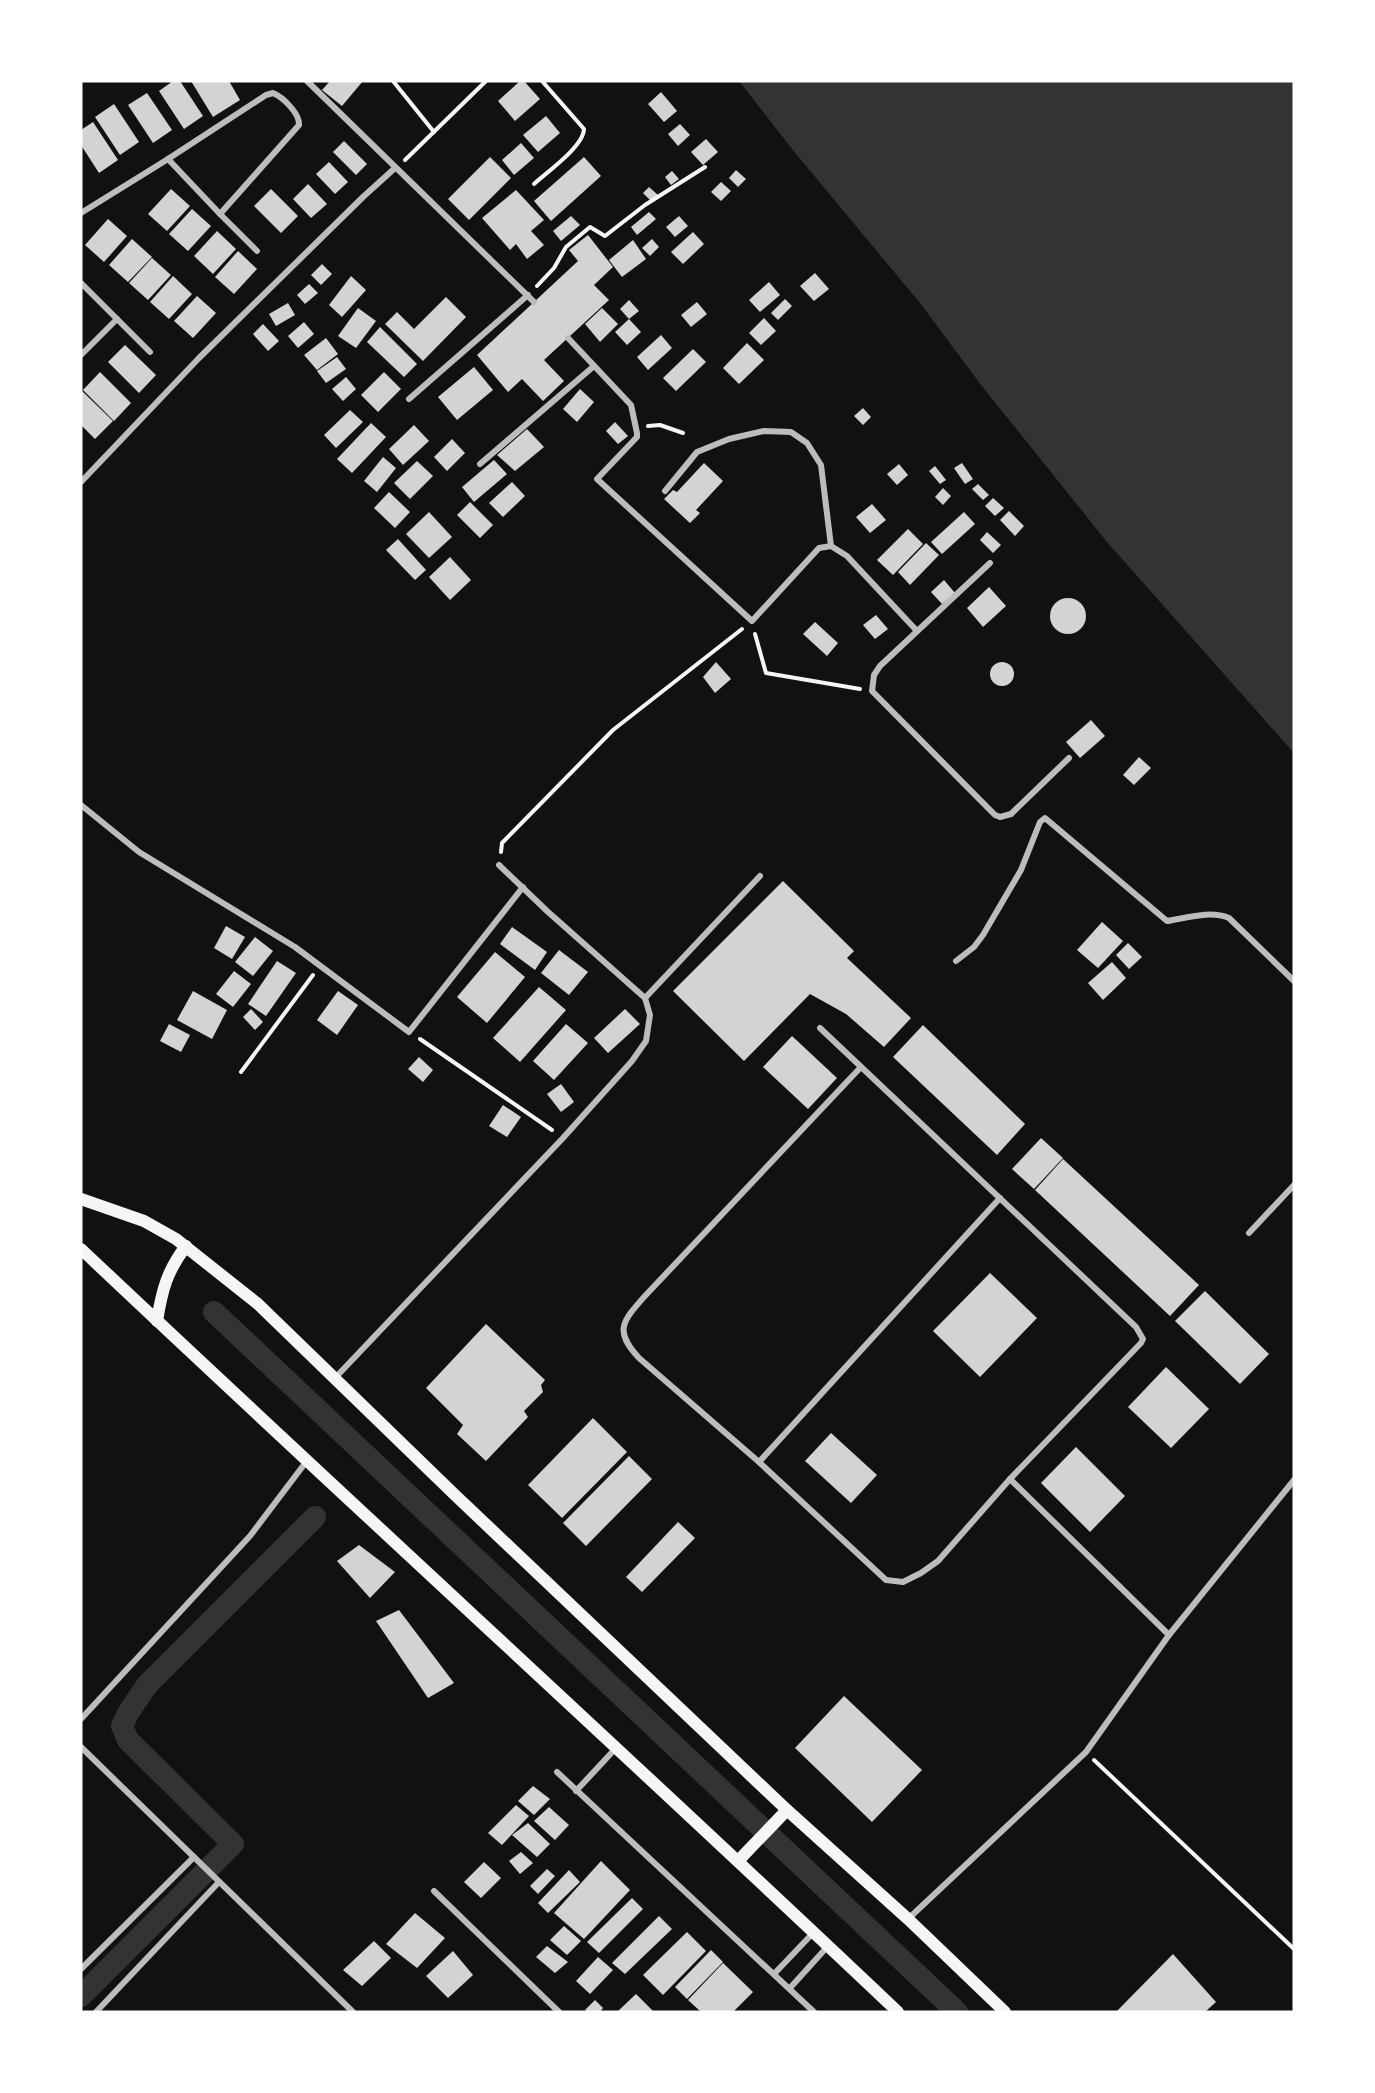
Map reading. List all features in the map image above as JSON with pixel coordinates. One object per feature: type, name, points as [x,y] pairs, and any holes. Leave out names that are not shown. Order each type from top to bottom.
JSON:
[{"type":"main road","points":[[81,1199],[144,1221],[186,1246],[258,1304],[454,1495],[1005,2012]]},
{"type":"main road","points":[[157,1321],[166,1278],[174,1261],[186,1246]]},
{"type":"main road","points":[[81,1250],[306,1462],[617,1747],[898,2012]]},
{"type":"main road","points":[[738,1861],[787,1809]]},
{"type":"street","points":[[307,81],[534,302]]},
{"type":"street","points":[[81,213],[270,94],[276,94],[299,118],[299,124],[220,214]]},
{"type":"street","points":[[168,159],[257,251]]},
{"type":"street","points":[[81,482],[207,350],[355,204],[395,168]]},
{"type":"street","points":[[81,283],[150,352]]},
{"type":"street","points":[[409,399],[528,295]]},
{"type":"street","points":[[81,355],[117,319]]},
{"type":"street","points":[[567,338],[631,405],[637,433],[636,437],[597,479],[752,621],[819,548],[831,546],[847,556],[917,631]]},
{"type":"street","points":[[480,464],[594,366]]},
{"type":"street","points":[[665,491],[697,453],[729,439],[764,431],[791,432],[807,443],[821,465],[831,546]]},
{"type":"street","points":[[990,563],[880,666],[874,675],[872,691],[995,815],[1000,817],[1011,814],[1069,758]]},
{"type":"street","points":[[81,805],[125,842],[151,860],[296,947],[410,1032],[523,887]]},
{"type":"street","points":[[956,961],[974,947],[983,935],[1021,870],[1040,822],[1045,818],[1167,921],[1220,914],[1229,918],[1294,981]]},
{"type":"street","points":[[335,1379],[563,1138],[646,1041],[650,1016],[645,998],[499,865]]},
{"type":"street","points":[[645,998],[760,876]]},
{"type":"street","points":[[820,1028],[1139,1330],[1143,1339],[1010,1479],[938,1561],[906,1581],[898,1582],[886,1580],[759,1462],[639,1358],[626,1341],[623,1326],[628,1314],[860,1068]]},
{"type":"street","points":[[1249,1233],[1294,1185]]},
{"type":"street","points":[[759,1462],[1000,1198]]},
{"type":"street","points":[[81,1719],[250,1536],[306,1462]]},
{"type":"street","points":[[1010,1479],[1169,1635]]},
{"type":"street","points":[[908,1919],[1086,1752],[1169,1635],[1294,1480]]},
{"type":"street","points":[[81,1747],[353,2012]]},
{"type":"street","points":[[576,1791],[617,1747]]},
{"type":"street","points":[[557,1772],[814,2012]]},
{"type":"street","points":[[81,1969],[197,1860]]},
{"type":"street","points":[[96,2012],[217,1880]]},
{"type":"street","points":[[434,1891],[559,2012]]},
{"type":"street","points":[[774,1974],[814,1932]]},
{"type":"street","points":[[790,1988],[828,1946]]},
{"type":"path","points":[[393,81],[434,132]]},
{"type":"path","points":[[395,168],[486,81]]},
{"type":"path","points":[[534,184],[576,146],[585,132],[542,81]]},
{"type":"path","points":[[528,295],[554,268],[566,247],[590,227],[605,236],[645,205],[705,167]]},
{"type":"path","points":[[637,433],[647,427],[660,425],[683,433]]},
{"type":"path","points":[[499,865],[502,843],[613,730],[752,621],[766,673],[872,691]]},
{"type":"path","points":[[241,1072],[321,965]]},
{"type":"path","points":[[410,1032],[563,1138]]},
{"type":"path","points":[[1086,1752],[1294,1949]]},
{"type":"shaded area","points":[[739,81],[1294,81],[1294,753],[1107,542],[981,385],[920,303],[792,149]]},
{"type":"building","points":[[173,81],[180,81],[203,116],[184,129],[159,91]]},
{"type":"building","points":[[191,81],[229,81],[240,100],[213,117]]},
{"type":"building","points":[[330,81],[363,81],[342,106],[322,90]]},
{"type":"building","points":[[520,81],[524,81],[540,99],[515,121],[498,101]]},
{"type":"building","points":[[661,92],[677,111],[664,122],[648,104]]},
{"type":"building","points":[[147,93],[172,130],[153,143],[128,105]]},
{"type":"building","points":[[114,104],[139,142],[120,155],[95,117]]},
{"type":"building","points":[[546,116],[560,133],[538,152],[523,135]]},
{"type":"building","points":[[93,122],[118,160],[99,173],[81,145],[81,130]]},
{"type":"building","points":[[680,124],[690,135],[678,146],[668,134]]},
{"type":"building","points":[[706,139],[718,152],[703,165],[691,152]]},
{"type":"building","points":[[344,141],[367,164],[356,175],[333,152]]},
{"type":"building","points":[[521,143],[534,158],[514,175],[502,160]]},
{"type":"building","points":[[490,157],[511,178],[469,220],[448,199]]},
{"type":"building","points":[[584,157],[601,176],[551,221],[534,201]]},
{"type":"building","points":[[329,162],[348,182],[335,194],[316,174]]},
{"type":"building","points":[[736,170],[746,179],[738,187],[729,178]]},
{"type":"building","points":[[672,171],[679,179],[671,185],[665,177]]},
{"type":"building","points":[[721,182],[731,191],[721,201],[711,192]]},
{"type":"building","points":[[308,184],[327,204],[311,218],[293,199]]},
{"type":"building","points":[[649,187],[658,195],[652,202],[643,193]]},
{"type":"building","points":[[171,189],[190,206],[167,231],[148,214]]},
{"type":"building","points":[[271,189],[298,216],[281,233],[254,206]]},
{"type":"building","points":[[516,190],[544,220],[531,231],[544,245],[527,259],[516,244],[510,250],[482,218]]},
{"type":"building","points":[[192,209],[211,226],[188,251],[169,234]]},
{"type":"building","points":[[649,212],[656,219],[637,235],[631,227]]},
{"type":"building","points":[[571,216],[580,225],[561,241],[553,231]]},
{"type":"building","points":[[679,216],[688,226],[675,237],[666,227]]},
{"type":"building","points":[[108,219],[127,236],[104,262],[85,245]]},
{"type":"building","points":[[217,231],[236,249],[213,274],[194,256]]},
{"type":"building","points":[[693,232],[704,244],[683,264],[671,252]]},
{"type":"building","points":[[588,235],[613,267],[594,285],[609,300],[544,360],[564,381],[543,401],[522,379],[508,392],[477,355],[578,261],[569,250]]},
{"type":"building","points":[[132,239],[152,257],[128,282],[109,265]]},
{"type":"building","points":[[652,239],[659,247],[650,256],[642,248]]},
{"type":"building","points":[[633,240],[646,259],[622,277],[609,260]]},
{"type":"building","points":[[238,251],[257,269],[234,294],[215,277]]},
{"type":"building","points":[[152,258],[171,275],[148,300],[129,283]]},
{"type":"building","points":[[322,264],[332,274],[321,285],[311,275]]},
{"type":"building","points":[[815,273],[829,289],[814,301],[800,286]]},
{"type":"building","points":[[173,276],[192,294],[169,319],[150,302]]},
{"type":"building","points":[[351,276],[366,290],[342,317],[329,305]]},
{"type":"building","points":[[769,282],[780,295],[760,312],[749,300]]},
{"type":"building","points":[[309,284],[318,293],[305,304],[297,295]]},
{"type":"building","points":[[197,296],[216,313],[193,338],[174,321]]},
{"type":"building","points":[[446,297],[466,317],[423,361],[385,324],[397,312],[414,329]]},
{"type":"building","points":[[785,299],[792,306],[778,320],[771,313]]},
{"type":"building","points":[[629,300],[639,311],[629,319],[620,309]]},
{"type":"building","points":[[697,302],[707,314],[691,327],[681,315]]},
{"type":"building","points":[[288,303],[295,315],[276,326],[269,314]]},
{"type":"building","points":[[358,308],[376,321],[356,348],[338,336]]},
{"type":"building","points":[[602,308],[618,324],[600,342],[585,324]]},
{"type":"building","points":[[764,318],[776,331],[761,345],[749,333]]},
{"type":"building","points":[[629,319],[641,332],[627,345],[615,332]]},
{"type":"building","points":[[304,322],[314,334],[298,348],[288,336]]},
{"type":"building","points":[[263,324],[279,341],[268,351],[253,334]]},
{"type":"building","points":[[380,327],[417,364],[404,377],[367,342]]},
{"type":"building","points":[[661,335],[672,348],[648,370],[637,357]]},
{"type":"building","points":[[326,338],[338,354],[317,370],[304,355]]},
{"type":"building","points":[[747,343],[764,360],[739,384],[723,368]]},
{"type":"building","points":[[125,345],[156,375],[139,393],[108,362]]},
{"type":"building","points":[[693,349],[706,362],[676,391],[663,378]]},
{"type":"building","points":[[337,357],[346,369],[326,383],[317,371]]},
{"type":"building","points":[[474,367],[493,390],[457,420],[438,397]]},
{"type":"building","points":[[100,372],[131,403],[114,421],[83,390]]},
{"type":"building","points":[[384,372],[401,389],[378,412],[361,395]]},
{"type":"building","points":[[346,377],[356,389],[343,401],[332,389]]},
{"type":"building","points":[[580,389],[594,402],[577,422],[563,409]]},
{"type":"building","points":[[81,390],[113,421],[95,439],[81,425]]},
{"type":"building","points":[[863,408],[871,417],[863,425],[854,416]]},
{"type":"building","points":[[350,410],[363,422],[336,448],[324,435]]},
{"type":"building","points":[[615,422],[628,436],[618,444],[606,431]]},
{"type":"building","points":[[371,423],[386,437],[352,473],[337,459]]},
{"type":"building","points":[[414,425],[429,441],[403,465],[389,449]]},
{"type":"building","points":[[527,429],[544,447],[515,471],[497,455]]},
{"type":"building","points":[[452,439],[465,453],[447,471],[434,457]]},
{"type":"building","points":[[383,457],[396,468],[377,492],[364,481]]},
{"type":"building","points":[[494,460],[507,474],[474,502],[462,487]]},
{"type":"building","points":[[417,461],[433,476],[410,499],[394,483]]},
{"type":"building","points":[[704,463],[723,481],[696,510],[700,513],[690,523],[664,499],[673,490],[677,492]]},
{"type":"building","points":[[962,463],[973,479],[965,484],[954,468]]},
{"type":"building","points":[[899,464],[908,475],[897,485],[887,474]]},
{"type":"building","points":[[935,466],[946,480],[940,484],[929,471]]},
{"type":"building","points":[[512,482],[525,496],[503,517],[489,503]]},
{"type":"building","points":[[978,484],[989,495],[983,500],[972,489]]},
{"type":"building","points":[[943,488],[951,496],[943,505],[935,497]]},
{"type":"building","points":[[389,492],[410,512],[395,528],[374,508]]},
{"type":"building","points":[[993,498],[1004,508],[995,516],[985,506]]},
{"type":"building","points":[[470,502],[493,525],[480,538],[457,515]]},
{"type":"building","points":[[872,504],[886,520],[870,533],[856,517]]},
{"type":"building","points":[[1009,511],[1024,526],[1015,536],[1000,520]]},
{"type":"building","points":[[429,512],[452,537],[429,558],[406,534]]},
{"type":"building","points":[[964,512],[975,524],[942,554],[931,542]]},
{"type":"building","points":[[908,529],[923,544],[893,575],[877,560]]},
{"type":"building","points":[[987,532],[1001,545],[993,553],[980,540]]},
{"type":"building","points":[[398,539],[426,570],[415,580],[386,550]]},
{"type":"building","points":[[926,543],[939,555],[910,585],[898,572]]},
{"type":"building","points":[[450,557],[471,580],[450,600],[429,577]]},
{"type":"building","points":[[944,580],[955,593],[942,604],[931,592]]},
{"type":"building","points":[[989,587],[1006,606],[983,627],[967,608]]},
{"type":"building","points":[[1068,598],[1081,603],[1086,616],[1081,629],[1068,634],[1055,629],[1050,616],[1055,603]]},
{"type":"building","points":[[876,615],[888,629],[875,639],[863,625]]},
{"type":"building","points":[[815,622],[838,643],[827,656],[803,634]]},
{"type":"building","points":[[716,662],[731,679],[715,693],[703,677]]},
{"type":"building","points":[[1002,662],[1011,665],[1014,674],[1011,683],[1002,686],[993,683],[990,674],[993,665]]},
{"type":"building","points":[[1091,720],[1105,736],[1080,758],[1066,742]]},
{"type":"building","points":[[1139,757],[1151,768],[1134,785],[1123,775]]},
{"type":"building","points":[[783,881],[854,951],[847,958],[911,1018],[884,1047],[846,1014],[810,994],[744,1061],[673,991]]},
{"type":"building","points":[[1102,922],[1123,941],[1098,968],[1077,950]]},
{"type":"building","points":[[226,926],[245,937],[232,959],[214,948]]},
{"type":"building","points":[[512,927],[547,952],[535,970],[500,944]]},
{"type":"building","points":[[255,937],[273,951],[253,976],[235,962]]},
{"type":"building","points":[[1128,943],[1142,957],[1129,969],[1116,955]]},
{"type":"building","points":[[559,950],[588,972],[569,995],[541,973]]},
{"type":"building","points":[[495,952],[525,977],[487,1023],[457,997]]},
{"type":"building","points":[[277,961],[296,973],[266,1016],[248,1004]]},
{"type":"building","points":[[1112,962],[1126,978],[1103,1000],[1088,983]]},
{"type":"building","points":[[234,971],[251,984],[233,1007],[216,994]]},
{"type":"building","points":[[539,987],[566,1010],[520,1062],[493,1038]]},
{"type":"building","points":[[193,991],[227,1010],[212,1039],[177,1020]]},
{"type":"building","points":[[338,991],[358,1005],[337,1035],[317,1020]]},
{"type":"building","points":[[251,1009],[263,1022],[255,1030],[243,1017]]},
{"type":"building","points":[[625,1009],[640,1024],[608,1053],[594,1038]]},
{"type":"building","points":[[169,1024],[190,1035],[181,1052],[160,1041]]},
{"type":"building","points":[[566,1024],[588,1043],[554,1080],[533,1061]]},
{"type":"building","points":[[923,1025],[1025,1124],[997,1155],[893,1057]]},
{"type":"building","points":[[792,1036],[837,1078],[808,1109],[763,1067]]},
{"type":"building","points":[[419,1057],[433,1070],[423,1082],[408,1069]]},
{"type":"building","points":[[561,1084],[574,1102],[561,1112],[547,1094]]},
{"type":"building","points":[[503,1105],[521,1117],[507,1137],[489,1126]]},
{"type":"building","points":[[1041,1138],[1063,1158],[1034,1189],[1012,1169]]},
{"type":"building","points":[[1063,1159],[1199,1285],[1170,1316],[1035,1190]]},
{"type":"building","points":[[990,1273],[1037,1318],[980,1377],[933,1331]]},
{"type":"building","points":[[1205,1291],[1269,1354],[1240,1384],[1175,1321]]},
{"type":"building","points":[[486,1324],[545,1380],[541,1385],[543,1392],[524,1411],[528,1417],[486,1461],[457,1434],[463,1425],[426,1388]]},
{"type":"building","points":[[1166,1367],[1209,1409],[1171,1448],[1128,1407]]},
{"type":"building","points":[[593,1418],[627,1452],[562,1518],[528,1485]]},
{"type":"building","points":[[831,1433],[877,1475],[851,1503],[805,1461]]},
{"type":"building","points":[[1076,1447],[1125,1496],[1090,1532],[1041,1483]]},
{"type":"building","points":[[629,1456],[652,1479],[586,1546],[563,1523]]},
{"type":"building","points":[[678,1522],[695,1538],[642,1592],[626,1577]]},
{"type":"building","points":[[359,1545],[395,1572],[370,1598],[337,1561]]},
{"type":"building","points":[[399,1610],[454,1683],[428,1698],[376,1621]]},
{"type":"building","points":[[844,1696],[922,1770],[872,1822],[795,1748]]},
{"type":"building","points":[[533,1786],[550,1799],[534,1815],[518,1801]]},
{"type":"building","points":[[516,1805],[529,1816],[502,1845],[488,1833]]},
{"type":"building","points":[[549,1807],[569,1825],[555,1840],[534,1821]]},
{"type":"building","points":[[528,1823],[550,1844],[537,1857],[512,1835]]},
{"type":"building","points":[[521,1852],[533,1863],[520,1874],[509,1861]]},
{"type":"building","points":[[601,1861],[630,1890],[584,1939],[554,1913]]},
{"type":"building","points":[[484,1862],[501,1878],[481,1898],[464,1882]]},
{"type":"building","points":[[547,1869],[555,1876],[538,1894],[530,1886]]},
{"type":"building","points":[[569,1870],[580,1882],[548,1913],[538,1903]]},
{"type":"building","points":[[632,1898],[643,1909],[599,1953],[587,1942]]},
{"type":"building","points":[[415,1913],[445,1938],[417,1968],[386,1944]]},
{"type":"building","points":[[659,1916],[672,1929],[625,1974],[612,1963]]},
{"type":"building","points":[[564,1926],[581,1941],[567,1955],[550,1940]]},
{"type":"building","points":[[687,1932],[706,1951],[663,1995],[643,1975]]},
{"type":"building","points":[[374,1941],[391,1958],[362,1986],[343,1970]]},
{"type":"building","points":[[547,1946],[568,1962],[555,1973],[536,1957]]},
{"type":"building","points":[[711,1950],[723,1962],[687,1999],[675,1987]]},
{"type":"building","points":[[453,1951],[473,1975],[448,1998],[426,1976]]},
{"type":"building","points":[[1173,1954],[1216,2002],[1205,2012],[1116,2012]]},
{"type":"building","points":[[598,1957],[613,1970],[590,1994],[576,1981]]},
{"type":"building","points":[[723,1963],[753,1992],[733,2012],[701,2012],[688,2000]]},
{"type":"building","points":[[636,1994],[654,2012],[617,2012]]},
{"type":"building","points":[[595,2000],[603,2008],[600,2012],[585,2010]]},
{"type":"waterway","points":[[214,1312],[957,2012]]},
{"type":"waterway","points":[[81,1996],[233,1844],[128,1740],[122,1726],[128,1713],[147,1685],[315,1517]]}]
